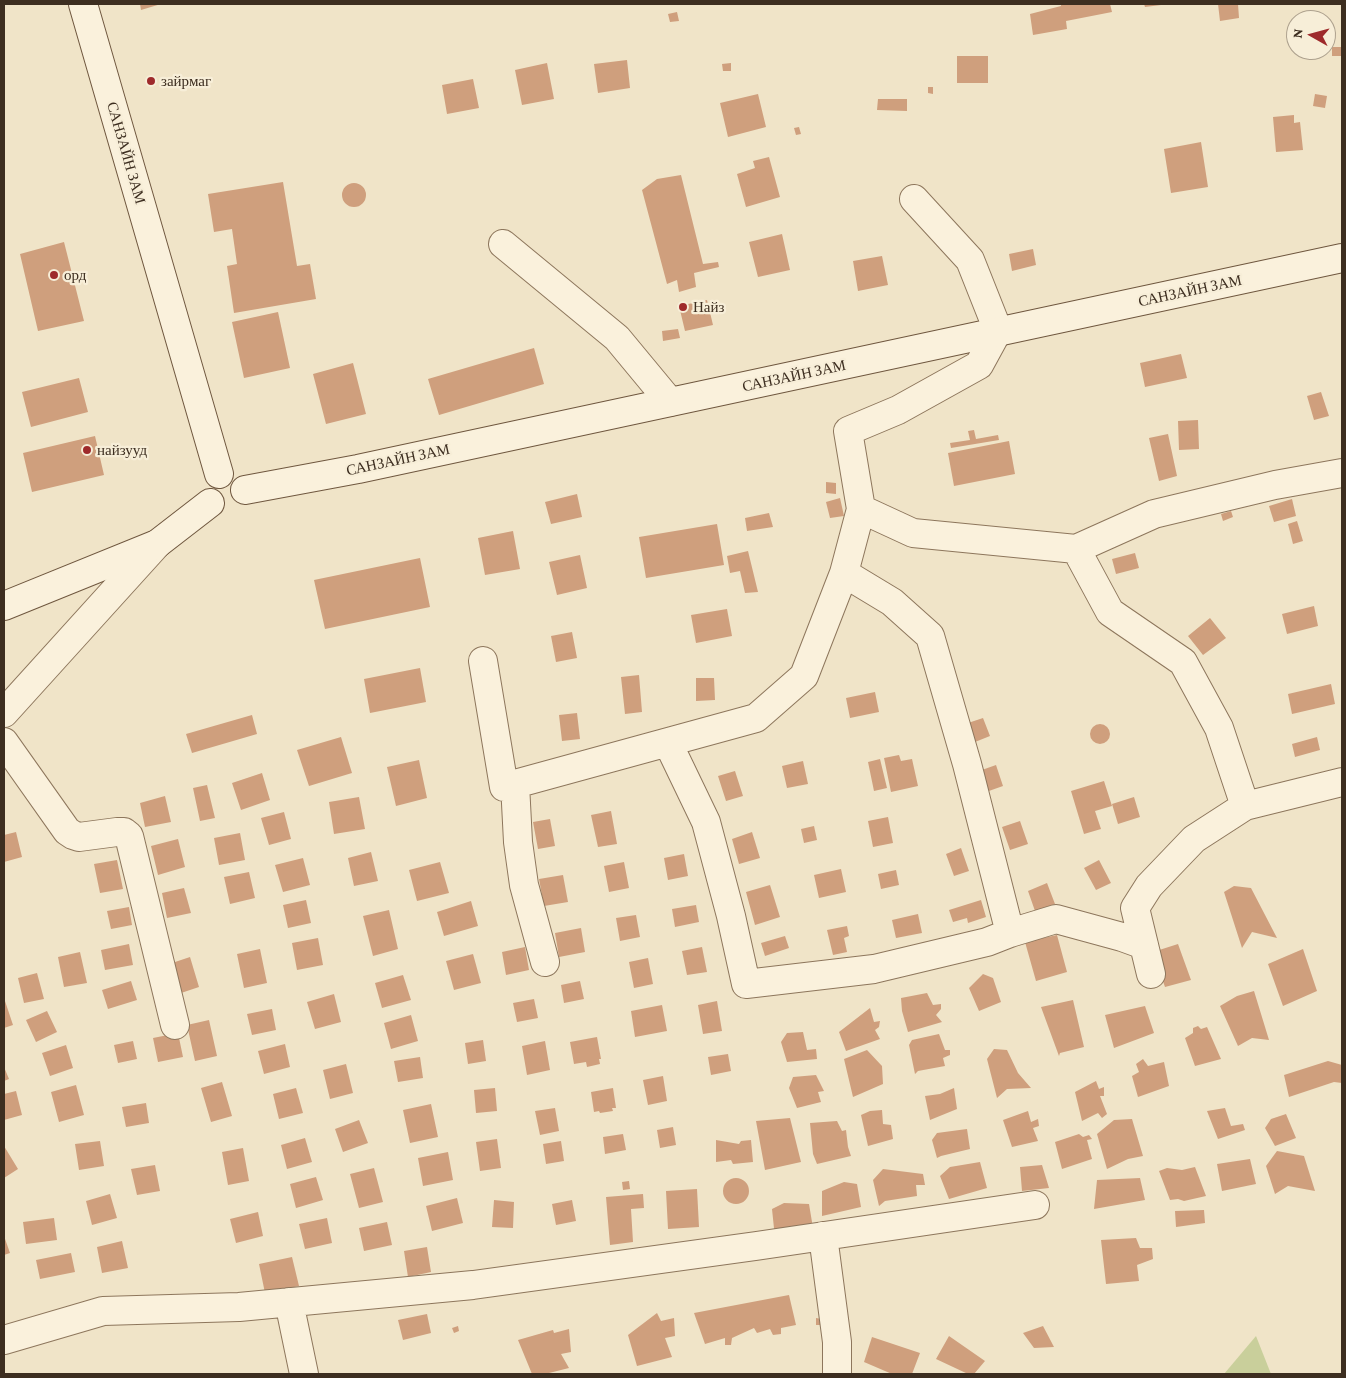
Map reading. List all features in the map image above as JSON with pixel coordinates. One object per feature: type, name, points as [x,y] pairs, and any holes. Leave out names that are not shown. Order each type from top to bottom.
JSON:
[{"type":"street","name":"САНЗАЙН ЗАМ","points":[[83,4],[219,474]]},
{"type":"street","points":[[482,661],[504,787],[756,718],[804,676],[844,573],[861,509],[848,431],[898,410],[979,365],[997,332],[996,323],[970,260],[914,199]]},
{"type":"street","points":[[503,244],[617,338],[670,402]]},
{"type":"street","name":"САНЗАЙН ЗАМ","points":[[245,490],[358,469],[1342,258]]},
{"type":"street","points":[[228,473],[236,476],[242,482],[245,490],[244,498],[240,505],[233,510],[224,512],[216,509],[210,503],[207,495],[212,479],[219,474],[228,473]]},
{"type":"street","points":[[861,509],[912,533],[1076,549],[1154,514],[1275,485],[1342,473]]},
{"type":"street","points":[[4,713],[156,544],[210,503]]},
{"type":"street","points":[[4,606],[156,544]]},
{"type":"street","points":[[1076,549],[1110,612],[1183,662],[1219,728],[1245,806]]},
{"type":"street","points":[[844,573],[892,602],[930,636],[967,764],[1010,933]]},
{"type":"street","points":[[4,742],[67,830],[73,835],[79,837],[124,832],[129,836],[175,1025]]},
{"type":"street","points":[[668,743],[706,822],[731,916],[746,984],[874,969],[987,942],[1056,919],[1144,945]]},
{"type":"street","points":[[1151,974],[1135,908],[1149,886],[1194,839],[1245,806],[1342,782]]},
{"type":"street","points":[[516,784],[518,842],[524,885],[545,962]]},
{"type":"street","points":[[4,1340],[102,1310],[239,1307],[473,1285],[1035,1205]]},
{"type":"street","points":[[823,1236],[837,1342],[837,1374]]},
{"type":"street","points":[[290,1302],[304,1374]]},
{"type":"green space","points":[[1256,1336],[1271,1374],[1224,1374]]},
{"type":"building","points":[[140,4],[161,4],[141,10]]},
{"type":"building","points":[[1061,4],[1110,4],[1112,12],[1066,21],[1067,29],[1033,35],[1030,14],[1061,6]]},
{"type":"building","points":[[1144,4],[1161,4],[1161,5],[1145,7]]},
{"type":"building","points":[[1218,4],[1238,4],[1239,18],[1220,21]]},
{"type":"building","points":[[677,12],[679,21],[670,22],[668,14]]},
{"type":"building","points":[[1336,47],[1342,47],[1342,56],[1336,56]]},
{"type":"building","points":[[957,56],[988,56],[988,83],[957,83]]},
{"type":"building","points":[[627,60],[630,88],[598,93],[594,64]]},
{"type":"building","points":[[547,63],[554,99],[522,105],[515,70]]},
{"type":"building","points":[[731,63],[731,71],[723,71],[722,64]]},
{"type":"building","points":[[473,79],[479,108],[447,114],[442,85]]},
{"type":"building","points":[[928,87],[933,87],[933,94],[928,93]]},
{"type":"building","points":[[758,94],[766,127],[728,137],[720,103]]},
{"type":"building","points":[[1315,94],[1327,96],[1325,108],[1313,106]]},
{"type":"building","points":[[878,99],[907,99],[907,111],[877,110]]},
{"type":"building","points":[[1294,115],[1294,123],[1300,122],[1303,150],[1276,152],[1273,117]]},
{"type":"building","points":[[799,127],[801,134],[796,135],[794,128]]},
{"type":"building","points":[[1201,142],[1208,187],[1171,193],[1164,149]]},
{"type":"building","points":[[769,157],[780,197],[746,207],[737,174],[755,168],[753,161]]},
{"type":"building","points":[[681,175],[703,264],[718,262],[719,267],[694,273],[696,287],[679,292],[677,280],[667,284],[642,190],[657,179]]},
{"type":"building","points":[[283,182],[297,266],[310,264],[316,299],[234,313],[227,266],[237,264],[232,229],[214,232],[208,194]]},
{"type":"building","points":[[354,183],[359,184],[365,190],[365,200],[359,206],[354,207],[349,206],[343,200],[342,195],[343,190],[349,184]]},
{"type":"building","points":[[782,234],[790,270],[758,277],[749,242]]},
{"type":"building","points":[[64,242],[84,321],[38,331],[20,254]]},
{"type":"building","points":[[1033,249],[1036,265],[1012,271],[1009,254]]},
{"type":"building","points":[[882,256],[888,285],[858,291],[853,261]]},
{"type":"building","points":[[707,300],[713,325],[685,331],[679,306]]},
{"type":"building","points":[[278,312],[290,368],[244,378],[232,322]]},
{"type":"building","points":[[678,329],[680,338],[663,341],[662,331]]},
{"type":"building","points":[[534,348],[544,384],[439,415],[428,379]]},
{"type":"building","points":[[1181,354],[1187,378],[1145,387],[1140,363]]},
{"type":"building","points":[[353,363],[366,414],[326,424],[313,374]]},
{"type":"building","points":[[79,378],[88,412],[31,427],[22,392]]},
{"type":"building","points":[[1321,392],[1329,416],[1314,420],[1307,396]]},
{"type":"building","points":[[1198,420],[1199,449],[1179,450],[1178,421]]},
{"type":"building","points":[[974,430],[976,439],[998,435],[999,440],[951,448],[950,443],[970,440],[968,431]]},
{"type":"building","points":[[1168,434],[1177,476],[1159,481],[1149,438]]},
{"type":"building","points":[[95,436],[104,475],[32,492],[23,453]]},
{"type":"building","points":[[1009,441],[1015,474],[954,486],[948,453]]},
{"type":"building","points":[[826,482],[836,483],[836,494],[826,493]]},
{"type":"building","points":[[577,494],[582,517],[551,524],[545,502]]},
{"type":"building","points":[[840,498],[844,516],[830,518],[826,502]]},
{"type":"building","points":[[1292,499],[1296,516],[1274,522],[1269,506]]},
{"type":"building","points":[[1231,511],[1233,517],[1223,521],[1221,514]]},
{"type":"building","points":[[769,513],[773,527],[747,531],[745,518]]},
{"type":"building","points":[[1297,521],[1303,541],[1293,544],[1288,524]]},
{"type":"building","points":[[717,524],[724,565],[646,578],[639,537]]},
{"type":"building","points":[[513,531],[520,569],[485,575],[478,538]]},
{"type":"building","points":[[748,551],[758,592],[745,593],[740,571],[730,573],[727,556]]},
{"type":"building","points":[[1135,553],[1139,568],[1116,574],[1112,559]]},
{"type":"building","points":[[580,555],[587,588],[557,595],[549,562]]},
{"type":"building","points":[[420,558],[430,607],[325,629],[314,580]]},
{"type":"building","points":[[1314,606],[1318,626],[1287,634],[1282,614]]},
{"type":"building","points":[[727,609],[732,636],[696,643],[691,615]]},
{"type":"building","points":[[1210,618],[1226,638],[1203,655],[1188,636]]},
{"type":"building","points":[[572,632],[577,658],[556,662],[551,636]]},
{"type":"building","points":[[420,668],[426,702],[370,713],[364,679]]},
{"type":"building","points":[[639,675],[642,712],[625,714],[621,677]]},
{"type":"building","points":[[696,678],[714,678],[715,700],[696,701]]},
{"type":"building","points":[[1331,684],[1335,704],[1292,714],[1288,694]]},
{"type":"building","points":[[875,692],[879,712],[850,718],[846,698]]},
{"type":"building","points":[[577,713],[580,739],[562,741],[559,715]]},
{"type":"building","points":[[252,715],[257,734],[192,753],[186,734]]},
{"type":"building","points":[[983,718],[990,736],[975,742],[968,723]]},
{"type":"building","points":[[1100,724],[1107,727],[1110,734],[1107,741],[1100,744],[1093,741],[1090,734],[1093,727]]},
{"type":"building","points":[[341,737],[352,773],[309,786],[297,750]]},
{"type":"building","points":[[1317,737],[1320,750],[1295,757],[1292,744]]},
{"type":"building","points":[[899,755],[901,761],[912,759],[918,786],[891,792],[884,758]]},
{"type":"building","points":[[880,759],[887,788],[874,791],[868,762]]},
{"type":"building","points":[[419,760],[427,798],[396,806],[387,767]]},
{"type":"building","points":[[803,761],[808,784],[787,788],[782,766]]},
{"type":"building","points":[[996,765],[1003,786],[986,792],[979,771]]},
{"type":"building","points":[[735,771],[743,796],[726,801],[718,776]]},
{"type":"building","points":[[262,773],[270,800],[241,810],[232,783]]},
{"type":"building","points":[[1104,781],[1112,806],[1095,811],[1101,829],[1084,834],[1071,791]]},
{"type":"building","points":[[207,785],[215,818],[200,821],[193,788]]},
{"type":"building","points":[[165,796],[171,822],[145,827],[140,803]]},
{"type":"building","points":[[359,797],[365,829],[334,834],[329,802]]},
{"type":"building","points":[[1134,797],[1140,817],[1118,824],[1112,804]]},
{"type":"building","points":[[611,811],[617,844],[598,847],[591,815]]},
{"type":"building","points":[[284,812],[291,839],[269,845],[261,818]]},
{"type":"building","points":[[888,817],[893,843],[873,847],[868,821]]},
{"type":"building","points":[[550,819],[555,846],[538,849],[533,822]]},
{"type":"building","points":[[1020,821],[1028,844],[1010,850],[1002,827]]},
{"type":"building","points":[[814,826],[817,840],[804,843],[801,829]]},
{"type":"building","points":[[16,832],[22,857],[4,862],[4,835]]},
{"type":"building","points":[[752,832],[760,858],[739,864],[732,839]]},
{"type":"building","points":[[240,833],[245,860],[219,865],[214,838]]},
{"type":"building","points":[[178,839],[185,867],[158,875],[151,846]]},
{"type":"building","points":[[961,848],[969,871],[954,876],[946,854]]},
{"type":"building","points":[[371,852],[378,881],[354,886],[348,858]]},
{"type":"building","points":[[684,854],[688,876],[668,880],[664,858]]},
{"type":"building","points":[[303,858],[310,885],[283,892],[275,865]]},
{"type":"building","points":[[117,860],[123,889],[100,893],[94,864]]},
{"type":"building","points":[[1099,860],[1111,883],[1096,890],[1084,868]]},
{"type":"building","points":[[440,862],[449,893],[417,901],[409,870]]},
{"type":"building","points":[[624,862],[629,888],[609,892],[604,866]]},
{"type":"building","points":[[841,869],[846,892],[819,898],[814,875]]},
{"type":"building","points":[[896,870],[899,885],[881,889],[878,874]]},
{"type":"building","points":[[249,872],[255,898],[230,904],[224,877]]},
{"type":"building","points":[[563,875],[568,902],[544,906],[539,879]]},
{"type":"building","points":[[1047,883],[1055,904],[1035,911],[1028,891]]},
{"type":"building","points":[[770,885],[780,917],[755,925],[746,892]]},
{"type":"building","points":[[1234,886],[1251,888],[1277,938],[1252,932],[1242,948],[1224,892]]},
{"type":"building","points":[[184,888],[191,913],[167,918],[162,893]]},
{"type":"building","points":[[306,900],[311,923],[288,928],[283,905]]},
{"type":"building","points":[[981,900],[986,917],[968,923],[967,918],[953,922],[949,910]]},
{"type":"building","points":[[471,901],[478,926],[444,936],[437,912]]},
{"type":"building","points":[[696,905],[699,922],[675,927],[672,909]]},
{"type":"building","points":[[129,907],[132,925],[111,929],[107,911]]},
{"type":"building","points":[[389,910],[398,949],[373,956],[363,916]]},
{"type":"building","points":[[918,914],[922,933],[896,938],[892,920]]},
{"type":"building","points":[[636,915],[640,937],[620,941],[616,918]]},
{"type":"building","points":[[847,926],[849,936],[844,938],[847,952],[833,955],[827,930]]},
{"type":"building","points":[[581,928],[585,952],[559,957],[555,933]]},
{"type":"building","points":[[1057,935],[1067,972],[1036,981],[1025,942]]},
{"type":"building","points":[[785,936],[789,948],[765,956],[761,943]]},
{"type":"building","points":[[318,938],[323,965],[297,970],[292,943]]},
{"type":"building","points":[[129,944],[133,965],[105,970],[101,950]]},
{"type":"building","points":[[1178,944],[1191,980],[1165,987],[1153,952]]},
{"type":"building","points":[[525,947],[529,970],[506,975],[502,952]]},
{"type":"building","points":[[702,947],[707,972],[687,975],[682,951]]},
{"type":"building","points":[[260,949],[267,983],[244,988],[237,954]]},
{"type":"building","points":[[1303,949],[1317,991],[1283,1006],[1268,964]]},
{"type":"building","points":[[80,952],[87,983],[64,987],[58,957]]},
{"type":"building","points":[[473,954],[481,983],[454,990],[446,961]]},
{"type":"building","points":[[190,957],[199,987],[181,993],[172,963]]},
{"type":"building","points":[[648,958],[653,984],[634,988],[629,962]]},
{"type":"building","points":[[37,973],[44,999],[24,1003],[18,978]]},
{"type":"building","points":[[983,974],[993,978],[1001,1002],[979,1011],[969,988]]},
{"type":"building","points":[[403,975],[411,1000],[382,1008],[375,983]]},
{"type":"building","points":[[131,981],[137,1000],[108,1009],[102,990]]},
{"type":"building","points":[[580,981],[584,999],[564,1003],[561,985]]},
{"type":"building","points":[[1254,991],[1269,1040],[1252,1038],[1238,1046],[1220,1006],[1237,996]]},
{"type":"building","points":[[927,993],[933,1005],[941,1004],[941,1009],[936,1015],[942,1022],[908,1032],[902,1011],[901,998]]},
{"type":"building","points":[[334,994],[341,1022],[315,1029],[307,1002]]},
{"type":"building","points":[[4,998],[13,1025],[4,1028]]},
{"type":"building","points":[[534,999],[538,1018],[517,1022],[513,1003]]},
{"type":"building","points":[[1073,1000],[1084,1047],[1060,1053],[1059,1056],[1041,1007]]},
{"type":"building","points":[[717,1001],[722,1031],[703,1034],[698,1005]]},
{"type":"building","points":[[662,1005],[667,1031],[635,1037],[631,1011]]},
{"type":"building","points":[[1145,1006],[1154,1033],[1114,1048],[1105,1015]]},
{"type":"building","points":[[870,1008],[874,1022],[880,1021],[879,1027],[875,1030],[880,1039],[846,1051],[839,1032]]},
{"type":"building","points":[[272,1009],[276,1030],[252,1035],[247,1014]]},
{"type":"building","points":[[47,1011],[57,1032],[36,1042],[26,1020]]},
{"type":"building","points":[[411,1015],[418,1041],[391,1049],[384,1023]]},
{"type":"building","points":[[209,1020],[217,1056],[195,1061],[187,1025]]},
{"type":"building","points":[[1198,1026],[1201,1029],[1207,1027],[1221,1059],[1195,1066],[1185,1038],[1193,1033],[1193,1028]]},
{"type":"building","points":[[803,1032],[807,1050],[816,1049],[817,1059],[787,1062],[781,1042],[787,1033]]},
{"type":"building","points":[[178,1033],[183,1057],[158,1062],[153,1038]]},
{"type":"building","points":[[939,1034],[945,1050],[950,1050],[950,1055],[943,1058],[945,1066],[918,1071],[915,1074],[909,1045],[912,1040]]},
{"type":"building","points":[[597,1037],[601,1059],[599,1059],[600,1064],[587,1067],[586,1062],[574,1064],[570,1042]]},
{"type":"building","points":[[483,1040],[486,1061],[468,1064],[465,1043]]},
{"type":"building","points":[[133,1041],[137,1059],[118,1063],[114,1045]]},
{"type":"building","points":[[545,1041],[550,1070],[527,1075],[522,1046]]},
{"type":"building","points":[[285,1044],[290,1067],[264,1074],[258,1051]]},
{"type":"building","points":[[66,1045],[73,1068],[50,1076],[42,1053]]},
{"type":"building","points":[[994,1049],[1007,1050],[1018,1073],[1031,1088],[1007,1089],[997,1098],[987,1059]]},
{"type":"building","points":[[867,1050],[882,1066],[883,1084],[853,1097],[844,1059]]},
{"type":"building","points":[[728,1054],[731,1071],[711,1075],[708,1057]]},
{"type":"building","points":[[420,1057],[423,1078],[398,1082],[394,1061]]},
{"type":"building","points":[[1143,1059],[1148,1066],[1164,1062],[1169,1086],[1138,1097],[1132,1076],[1139,1072],[1136,1064]]},
{"type":"building","points":[[1328,1061],[1342,1065],[1342,1083],[1334,1082],[1289,1097],[1284,1075]]},
{"type":"building","points":[[346,1064],[353,1093],[330,1099],[323,1070]]},
{"type":"building","points":[[4,1067],[9,1079],[4,1081]]},
{"type":"building","points":[[816,1075],[824,1091],[818,1092],[821,1102],[797,1108],[789,1088],[793,1077]]},
{"type":"building","points":[[663,1076],[667,1101],[648,1105],[643,1080]]},
{"type":"building","points":[[1096,1081],[1099,1089],[1104,1087],[1104,1096],[1100,1096],[1107,1114],[1102,1118],[1098,1113],[1082,1121],[1075,1092]]},
{"type":"building","points":[[222,1082],[232,1116],[211,1122],[201,1088]]},
{"type":"building","points":[[76,1085],[84,1115],[59,1122],[51,1092]]},
{"type":"building","points":[[296,1088],[303,1113],[279,1119],[273,1094]]},
{"type":"building","points":[[495,1088],[497,1111],[476,1113],[474,1090]]},
{"type":"building","points":[[613,1088],[616,1108],[612,1108],[613,1111],[594,1112],[591,1092]]},
{"type":"building","points":[[954,1088],[957,1109],[930,1120],[925,1096],[940,1094]]},
{"type":"building","points":[[16,1091],[22,1115],[4,1120],[4,1094]]},
{"type":"building","points":[[146,1103],[149,1123],[126,1127],[122,1107]]},
{"type":"building","points":[[431,1104],[438,1137],[410,1143],[403,1110]]},
{"type":"building","points":[[555,1108],[559,1131],[540,1135],[535,1111]]},
{"type":"building","points":[[1225,1108],[1231,1126],[1243,1124],[1245,1130],[1218,1139],[1207,1111]]},
{"type":"building","points":[[882,1110],[883,1124],[891,1125],[893,1139],[868,1146],[861,1115],[870,1111]]},
{"type":"building","points":[[1028,1111],[1031,1122],[1038,1119],[1039,1126],[1033,1128],[1038,1141],[1012,1147],[1003,1120]]},
{"type":"building","points":[[1286,1114],[1296,1138],[1275,1146],[1265,1128],[1271,1119]]},
{"type":"building","points":[[790,1118],[801,1162],[765,1170],[756,1121]]},
{"type":"building","points":[[1132,1119],[1143,1156],[1128,1159],[1107,1169],[1097,1134],[1114,1120]]},
{"type":"building","points":[[359,1120],[368,1143],[343,1152],[335,1129]]},
{"type":"building","points":[[837,1121],[842,1131],[846,1130],[851,1156],[817,1164],[813,1154],[810,1123]]},
{"type":"building","points":[[673,1127],[676,1145],[660,1148],[657,1130]]},
{"type":"building","points":[[967,1129],[970,1149],[937,1158],[932,1140],[937,1133]]},
{"type":"building","points":[[623,1134],[626,1150],[605,1154],[603,1137]]},
{"type":"building","points":[[1079,1134],[1083,1137],[1089,1135],[1092,1139],[1087,1140],[1092,1159],[1062,1169],[1055,1142]]},
{"type":"building","points":[[305,1138],[312,1162],[287,1169],[281,1145]]},
{"type":"building","points":[[497,1139],[501,1168],[480,1171],[476,1142]]},
{"type":"building","points":[[716,1140],[739,1144],[741,1141],[751,1140],[753,1162],[733,1164],[731,1160],[716,1162]]},
{"type":"building","points":[[100,1141],[104,1166],[79,1170],[75,1144]]},
{"type":"building","points":[[561,1141],[564,1161],[546,1164],[543,1144]]},
{"type":"building","points":[[4,1146],[18,1169],[4,1178]]},
{"type":"building","points":[[243,1148],[249,1181],[228,1185],[222,1152]]},
{"type":"building","points":[[1277,1151],[1304,1156],[1315,1191],[1288,1186],[1275,1194],[1266,1166]]},
{"type":"building","points":[[448,1152],[453,1180],[423,1186],[418,1158]]},
{"type":"building","points":[[1250,1159],[1256,1184],[1222,1191],[1217,1164]]},
{"type":"building","points":[[980,1162],[987,1188],[949,1199],[940,1176],[950,1167]]},
{"type":"building","points":[[155,1165],[160,1191],[137,1195],[131,1169]]},
{"type":"building","points":[[1042,1165],[1049,1188],[1022,1191],[1020,1167]]},
{"type":"building","points":[[1195,1167],[1206,1196],[1184,1201],[1178,1199],[1170,1200],[1159,1171],[1167,1168],[1182,1170]]},
{"type":"building","points":[[374,1168],[383,1202],[359,1208],[350,1174]]},
{"type":"building","points":[[883,1169],[923,1174],[925,1185],[916,1185],[917,1196],[885,1201],[879,1206],[873,1180]]},
{"type":"building","points":[[316,1177],[323,1200],[296,1208],[290,1184]]},
{"type":"building","points":[[736,1178],[745,1182],[749,1191],[745,1200],[736,1204],[727,1200],[723,1191],[727,1182]]},
{"type":"building","points":[[1140,1178],[1145,1200],[1094,1209],[1097,1180]]},
{"type":"building","points":[[629,1181],[630,1189],[623,1190],[622,1182]]},
{"type":"building","points":[[844,1182],[857,1184],[861,1207],[822,1216],[822,1191]]},
{"type":"building","points":[[697,1189],[699,1227],[668,1229],[666,1191]]},
{"type":"building","points":[[110,1194],[117,1218],[92,1225],[86,1201]]},
{"type":"building","points":[[643,1194],[644,1208],[631,1209],[633,1242],[610,1245],[606,1197]]},
{"type":"building","points":[[457,1198],[463,1223],[432,1231],[426,1206]]},
{"type":"building","points":[[494,1200],[514,1202],[513,1228],[492,1227]]},
{"type":"building","points":[[572,1200],[576,1221],[556,1225],[552,1204]]},
{"type":"building","points":[[784,1203],[809,1204],[814,1234],[775,1238],[772,1209]]},
{"type":"building","points":[[1204,1210],[1205,1223],[1176,1227],[1175,1211]]},
{"type":"building","points":[[258,1212],[263,1236],[236,1243],[230,1219]]},
{"type":"building","points":[[54,1218],[57,1240],[26,1244],[23,1222]]},
{"type":"building","points":[[327,1218],[332,1243],[305,1249],[299,1224]]},
{"type":"building","points":[[387,1222],[392,1245],[364,1251],[359,1228]]},
{"type":"building","points":[[4,1236],[10,1253],[4,1255]]},
{"type":"building","points":[[1136,1238],[1140,1248],[1152,1248],[1153,1259],[1137,1265],[1139,1281],[1106,1284],[1101,1240]]},
{"type":"building","points":[[122,1241],[128,1268],[102,1273],[97,1247]]},
{"type":"building","points":[[427,1247],[431,1272],[408,1277],[404,1251]]},
{"type":"building","points":[[71,1253],[75,1272],[40,1279],[36,1260]]},
{"type":"building","points":[[292,1257],[299,1286],[265,1293],[259,1264]]},
{"type":"building","points":[[789,1295],[796,1325],[781,1328],[781,1334],[773,1335],[770,1329],[757,1333],[754,1328],[732,1338],[731,1345],[725,1345],[725,1338],[705,1344],[694,1313]]},
{"type":"building","points":[[657,1313],[661,1321],[674,1318],[675,1336],[665,1338],[672,1357],[637,1366],[628,1335]]},
{"type":"building","points":[[427,1314],[431,1333],[403,1340],[398,1320]]},
{"type":"building","points":[[816,1318],[822,1319],[822,1325],[816,1325]]},
{"type":"building","points":[[458,1326],[459,1331],[454,1333],[452,1328]]},
{"type":"building","points":[[1043,1326],[1054,1347],[1034,1348],[1023,1333]]},
{"type":"building","points":[[569,1329],[571,1352],[561,1354],[569,1368],[545,1374],[532,1374],[518,1340],[553,1330],[554,1333]]},
{"type":"building","points":[[949,1336],[985,1361],[974,1374],[968,1374],[936,1359]]},
{"type":"building","points":[[872,1337],[920,1353],[912,1374],[892,1374],[864,1362]]},
{"type":"place","name":"зайрмаг","points":[[151,81]]},
{"type":"place","name":"орд","points":[[54,275]]},
{"type":"place","name":"Найз","points":[[683,307]]},
{"type":"place","name":"найзууд","points":[[87,450]]}]
